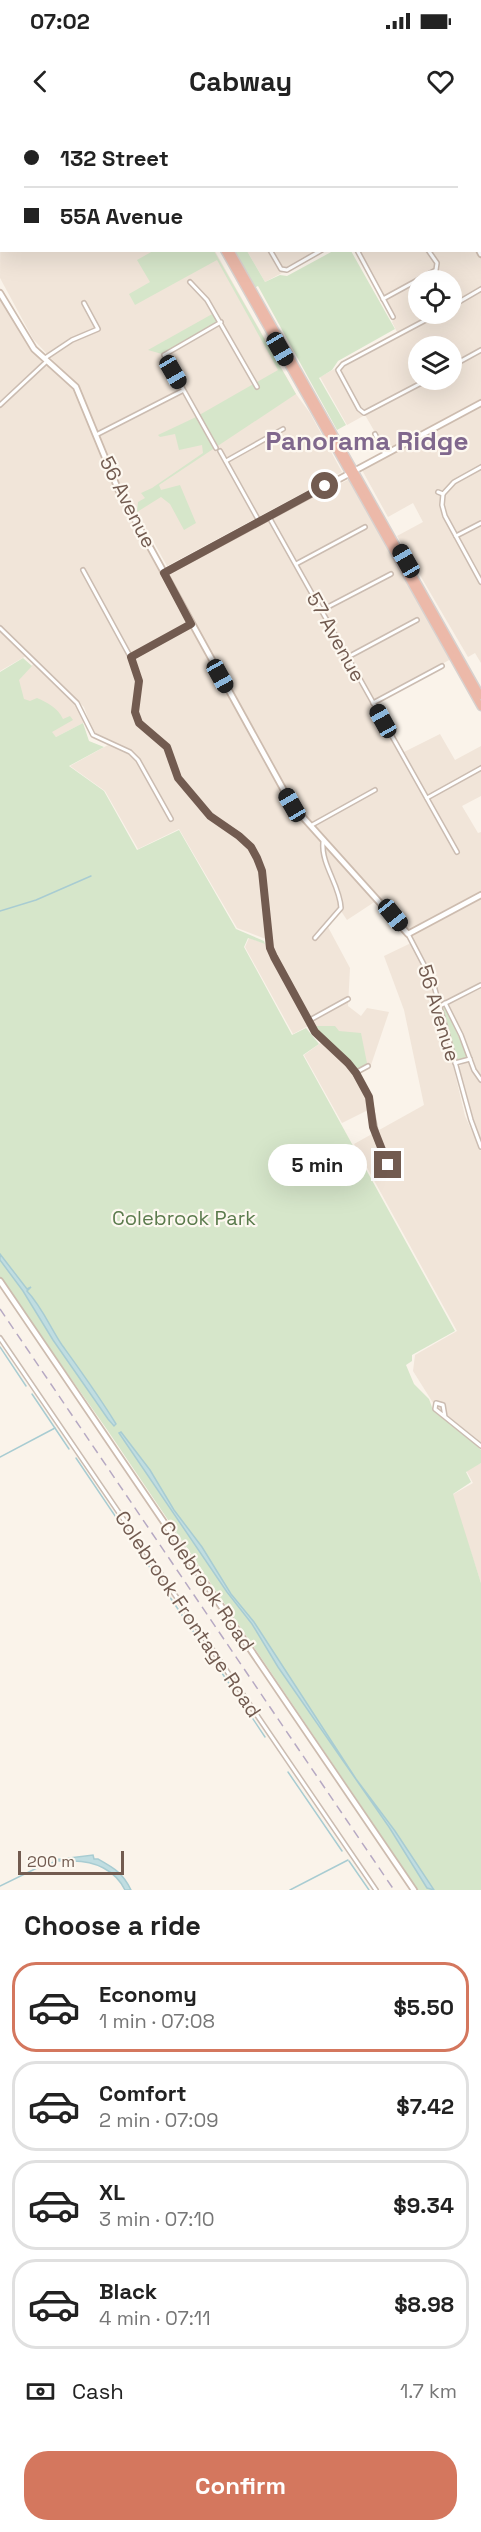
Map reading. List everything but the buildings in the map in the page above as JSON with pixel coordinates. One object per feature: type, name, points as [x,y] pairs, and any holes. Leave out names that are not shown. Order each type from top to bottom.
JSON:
[{"type":"highway","points":[[225,252],[353,471],[481,707]]},
{"type":"highway","points":[[231,252],[481,696]]},
{"type":"street","points":[[271,252],[281,269],[287,270],[319,252]]},
{"type":"street","points":[[311,252],[313,256]]},
{"type":"street","points":[[358,252],[393,317]]},
{"type":"street","points":[[383,299],[436,270],[437,263],[429,252]]},
{"type":"street","points":[[190,282],[207,300],[257,387]]},
{"type":"street","points":[[462,300],[481,289]]},
{"type":"street","name":"56 Avenue","points":[[1,297],[34,349],[76,387],[118,489],[292,805],[408,934],[428,969],[471,1120],[481,1147]]},
{"type":"street","points":[[0,405],[44,360],[72,340],[98,329],[84,303]]},
{"type":"street","points":[[220,322],[165,354],[164,358],[226,461],[258,521]]},
{"type":"street","points":[[408,390],[364,413],[349,392],[338,368],[419,324]]},
{"type":"street","points":[[462,360],[481,350]]},
{"type":"street","points":[[96,435],[183,391]]},
{"type":"street","points":[[164,573],[481,402]]},
{"type":"street","points":[[226,461],[283,429]]},
{"type":"street","points":[[375,434],[385,454]]},
{"type":"street","points":[[481,467],[454,482],[443,494],[444,513],[481,582]]},
{"type":"street","points":[[438,492],[443,494]]},
{"type":"street","name":"57 Avenue","points":[[268,516],[457,852]]},
{"type":"street","points":[[456,536],[481,524]]},
{"type":"street","points":[[296,564],[365,527]]},
{"type":"street","points":[[83,570],[131,657],[139,681],[135,712],[139,723],[167,747],[178,778],[210,816],[239,836],[251,847],[257,858],[262,871],[270,948],[315,1032],[356,1073],[369,1097],[378,1142],[392,1171]]},
{"type":"street","points":[[322,610],[391,574]]},
{"type":"street","points":[[348,657],[417,620]]},
{"type":"street","points":[[131,657],[191,624]]},
{"type":"street","points":[[0,628],[77,703],[93,735],[130,752],[138,760],[171,819]]},
{"type":"street","points":[[373,703],[442,666]]},
{"type":"street","points":[[427,798],[481,768]]},
{"type":"street","points":[[310,826],[375,790]]},
{"type":"street","points":[[315,938],[341,909],[338,890],[322,852],[324,840]]},
{"type":"street","points":[[408,934],[481,895]]},
{"type":"street","points":[[440,1006],[481,985]]},
{"type":"street","points":[[310,1020],[348,999]]},
{"type":"street","points":[[445,1003],[481,1080]]},
{"type":"street","points":[[455,1063],[470,1059]]},
{"type":"street","points":[[356,1073],[368,1066]]},
{"type":"street","name":"Colebrook Road","points":[[0,1281],[414,1890]]},
{"type":"street","name":"Colebrook Frontage Road","points":[[0,1338],[376,1890]]},
{"type":"street","points":[[445,1417],[444,1407],[436,1403],[435,1409],[481,1446]]},
{"type":"shaded area","points":[[0,252],[216,252],[342,472],[167,566],[137,512],[111,475],[93,422],[77,386],[33,339],[0,278]]},
{"type":"shaded area","points":[[248,252],[321,252],[265,282]]},
{"type":"shaded area","points":[[359,252],[479,252],[481,255],[481,402],[387,453],[365,415],[347,425],[320,377],[398,334],[392,322],[395,318]]},
{"type":"shaded area","points":[[0,297],[32,349],[44,362],[0,403]]},
{"type":"shaded area","points":[[46,363],[75,387],[90,422],[108,476],[287,803],[379,899],[347,920],[341,911],[328,927],[350,968],[348,1006],[361,1016],[367,1008],[389,1012],[371,1065],[358,1075],[349,1061],[325,1040],[312,1022],[276,960],[290,991],[310,1025],[293,1034],[245,947],[249,938],[269,945],[272,949],[271,941],[237,928],[179,829],[138,849],[105,791],[70,766],[108,745],[109,742],[94,735],[84,707],[0,626],[0,406]]},
{"type":"shaded area","points":[[481,404],[481,663],[475,653],[468,657],[397,536],[423,522],[413,503],[388,517],[362,470]]},
{"type":"shaded area","points":[[350,479],[451,659],[375,701],[404,752],[440,734],[455,760],[481,746],[481,796],[462,806],[478,833],[481,832],[481,1142],[469,1115],[458,1067],[471,1058],[462,1032],[445,1002],[441,1004],[429,968],[411,935],[389,907],[289,801],[169,575],[268,519],[338,639],[271,517]]},
{"type":"shaded area","points":[[0,631],[26,656],[0,671]]},
{"type":"shaded area","points":[[34,663],[80,709],[85,722],[56,737],[35,715],[12,687]]},
{"type":"shaded area","points":[[411,943],[427,970],[439,1006],[465,1116],[481,1151],[481,1448],[440,1414],[413,1371],[415,1355],[457,1331],[354,1144],[424,1105],[404,1010],[384,956]]},
{"type":"shaded area","points":[[322,1042],[348,1064],[368,1098],[370,1109],[342,1123],[304,1055]]},
{"type":"shaded area","points":[[481,1463],[481,1583],[452,1495],[473,1483],[466,1470]]},
{"type":"green space","points":[[151,252],[215,252],[296,394],[159,485],[161,490],[180,485],[196,523],[184,530],[170,504],[161,497],[137,512],[138,502],[145,498],[141,493],[203,453],[202,445],[179,450],[175,434],[160,437],[158,435],[194,418],[278,370],[217,260],[135,305],[129,294],[150,282],[137,260]]},
{"type":"green space","points":[[234,252],[248,252],[265,282],[280,275],[287,276],[331,252],[352,252],[395,329],[338,361],[332,370],[319,378],[346,425],[337,430],[258,286],[254,288]]},
{"type":"green space","points":[[214,313],[219,322],[216,324],[162,354],[148,350]]},
{"type":"green space","name":"Colebrook Park","points":[[23,658],[32,666],[19,680],[24,699],[30,701],[37,698],[55,708],[63,719],[70,716],[73,720],[52,732],[56,737],[83,723],[89,741],[104,747],[69,766],[104,791],[137,850],[179,830],[236,929],[264,941],[265,944],[248,938],[244,947],[292,1035],[306,1028],[319,1044],[303,1055],[455,1331],[412,1355],[412,1361],[406,1365],[414,1384],[429,1399],[433,1410],[464,1435],[473,1438],[473,1442],[481,1450],[481,1463],[466,1472],[471,1482],[453,1494],[481,1583],[481,1890],[418,1890],[108,1431],[0,1278],[0,672]]},
{"type":"green space","points":[[445,1007],[468,1057],[456,1060],[443,1008]]},
{"type":"green space","points":[[314,1026],[335,1026],[339,1031],[361,1033],[367,1063],[356,1072],[323,1039]]},
{"type":"water","points":[[0,1254],[27,1289],[31,1287],[27,1291],[110,1414],[116,1424],[114,1426],[53,1340],[23,1291],[0,1260]]},
{"type":"water","points":[[121,1432],[150,1470],[231,1594],[254,1622],[356,1779],[395,1831],[434,1890],[427,1888],[389,1827],[278,1667],[252,1624],[227,1592],[119,1433]]},
{"type":"water","points":[[93,1855],[94,1859],[118,1871],[131,1890],[125,1890],[116,1877],[104,1868],[81,1861],[53,1860]]},
{"type":"waterway","points":[[0,911],[36,900],[91,876]]},
{"type":"waterway","points":[[0,1347],[26,1386]]},
{"type":"waterway","points":[[32,1394],[69,1449]]},
{"type":"waterway","points":[[0,1457],[55,1428]]},
{"type":"waterway","points":[[76,1458],[184,1618]]},
{"type":"waterway","points":[[193,1631],[235,1692]]},
{"type":"waterway","points":[[236,1694],[243,1704]]},
{"type":"waterway","points":[[247,1710],[265,1737]]},
{"type":"waterway","points":[[288,1772],[342,1851]]},
{"type":"waterway","points":[[290,1890],[348,1860]]},
{"type":"waterway","points":[[0,1886],[57,1861]]},
{"type":"waterway","points":[[349,1861],[369,1890]]},
{"type":"railway","points":[[0,1309],[394,1890]]},
{"type":"district","name":"Panorama Ridge","points":[[367,441]]},
{"type":"route","points":[[325,486],[164,573],[191,624],[131,657],[139,681],[135,712],[143,729],[167,747],[178,778],[210,816],[251,847],[262,871],[270,948],[315,1032],[356,1073],[369,1097],[373,1127],[388,1165]]}]
